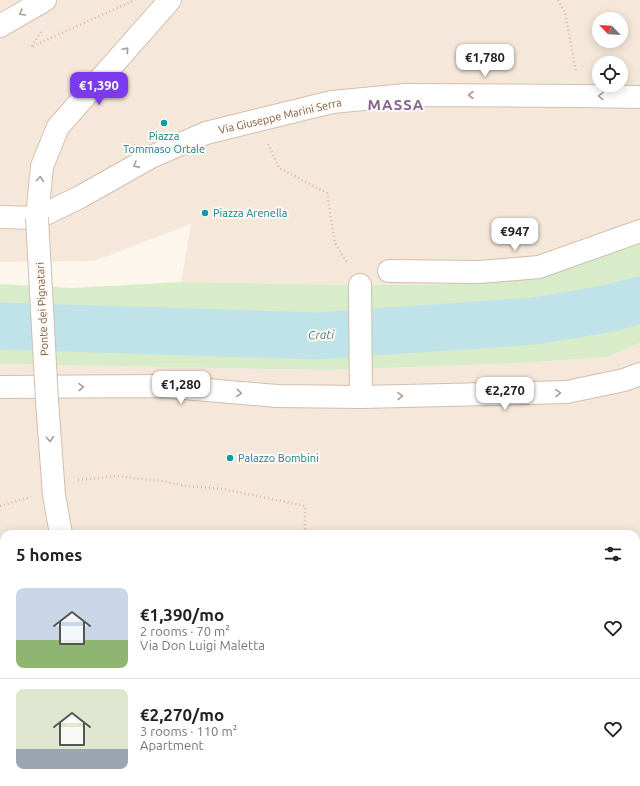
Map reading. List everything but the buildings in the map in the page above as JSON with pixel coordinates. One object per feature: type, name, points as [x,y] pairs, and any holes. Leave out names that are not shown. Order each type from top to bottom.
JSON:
[{"type":"street","points":[[0,26],[45,0]]},
{"type":"street","name":"Ponte dei Pignatari","points":[[60,530],[54,495],[47,401],[37,218],[42,166],[58,128],[170,0]]},
{"type":"street","name":"Via Giuseppe Marini Serra","points":[[37,218],[80,197],[151,157],[206,133],[332,102],[406,95],[640,97]]},
{"type":"street","points":[[0,217],[37,218]]},
{"type":"street","points":[[389,271],[480,272],[539,267],[640,231]]},
{"type":"street","points":[[360,286],[361,397]]},
{"type":"street","points":[[0,387],[160,386],[277,396],[361,397],[567,392],[624,380],[640,374]]},
{"type":"path","points":[[43,29],[31,47],[135,0]]},
{"type":"path","points":[[558,0],[565,12],[580,96]]},
{"type":"path","points":[[279,168],[327,192],[335,242],[360,286]]},
{"type":"path","points":[[0,506],[45,492],[54,495],[69,482],[116,476],[162,481],[188,486],[223,489],[304,506],[305,530]]},
{"type":"shaded area","points":[[0,0],[640,0],[640,243],[584,263],[553,272],[432,285],[181,282],[191,224],[94,261],[0,262]]},
{"type":"shaded area","points":[[640,343],[640,530],[0,530],[0,364],[328,370],[522,363],[607,357]]},
{"type":"green space","points":[[640,243],[640,343],[607,357],[522,363],[328,370],[0,364],[0,284],[72,288],[181,282],[432,285],[553,272],[584,263]]},
{"type":"waterway","name":"Crati","points":[[0,326],[316,336],[535,321],[611,308],[640,300]]},
{"type":"place","name":"Piazza Tommaso Ortale","points":[[164,123]]},
{"type":"place","name":"Piazza Arenella","points":[[205,213]]},
{"type":"place","name":"Palazzo Bombini","points":[[230,458]]},
{"type":"district","name":"MASSA","points":[[396,105]]}]
